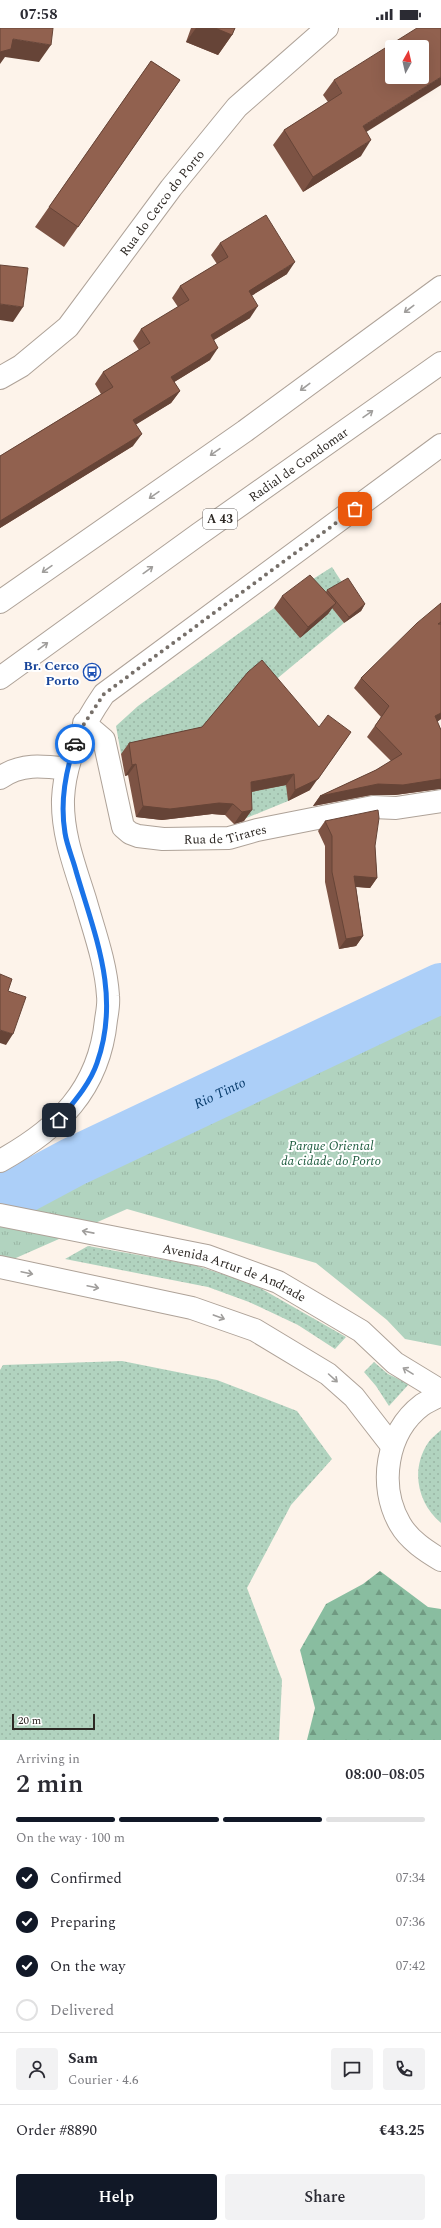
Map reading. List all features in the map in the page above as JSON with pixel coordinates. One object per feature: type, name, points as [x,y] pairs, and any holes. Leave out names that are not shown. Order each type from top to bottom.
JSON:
[{"type":"main road","name":"Rua do Cerco do Porto","points":[[0,378],[21,366],[68,327],[171,188],[236,107],[309,35],[327,28]]},
{"type":"main road","points":[[0,602],[245,431],[441,287]]},
{"type":"main road","name":"Radial de Gondomar","points":[[0,678],[199,534],[441,363]]},
{"type":"main road","points":[[0,1161],[31,1144],[59,1120],[81,1094],[97,1063],[105,1033],[108,998],[103,963],[65,834],[63,800],[67,769],[84,724],[104,694],[441,445]]},
{"type":"main road","name":"Rua de Tirares","points":[[84,724],[104,740],[123,827],[130,832],[163,839],[229,838],[304,827],[373,807],[396,808],[441,801]]},
{"type":"main road","points":[[0,778],[21,768],[35,766],[67,769]]},
{"type":"main road","name":"Avenida Artur de Andrade","points":[[0,1214],[207,1256],[278,1282],[361,1331],[395,1363],[441,1392]]},
{"type":"main road","points":[[0,1267],[192,1308],[255,1330],[328,1374],[354,1397],[392,1446]]},
{"type":"main road","points":[[441,1395],[422,1406],[404,1424],[392,1446],[387,1473],[390,1499],[400,1524],[418,1545],[441,1560]]},
{"type":"green space","points":[[332,567],[343,584],[333,609],[344,623],[267,687],[194,738],[121,754],[116,726],[138,706],[274,608],[301,638],[302,586]]},
{"type":"green space","points":[[288,711],[288,801],[244,819],[244,793]]},
{"type":"green space","name":"Parque Oriental da cidade do Porto","points":[[441,979],[441,1346],[405,1339],[387,1320],[316,1263],[127,1209],[0,1265],[0,1188],[45,1169],[334,1028]]},
{"type":"green space","points":[[88,1246],[194,1265],[253,1284],[346,1337],[335,1349],[298,1325],[249,1302],[208,1287],[65,1259]]},
{"type":"green space","points":[[122,1361],[217,1380],[297,1411],[332,1459],[291,1505],[247,1588],[282,1680],[279,1740],[0,1740],[0,1370],[3,1365]]},
{"type":"green space","points":[[374,1362],[388,1374],[409,1384],[389,1406],[376,1386],[364,1372]]},
{"type":"green space","points":[[441,1430],[441,1523],[433,1515],[422,1496],[418,1475],[422,1453],[429,1441]]},
{"type":"green space","points":[[380,1571],[428,1607],[441,1609],[441,1740],[307,1740],[315,1708],[300,1650],[326,1604],[363,1584]]},
{"type":"building","points":[[0,28],[53,28],[51,45],[13,39],[11,49],[0,52]]},
{"type":"building","points":[[215,28],[235,28],[232,35]]},
{"type":"building","points":[[417,28],[441,28],[441,77],[363,126],[371,140],[313,177],[284,130],[342,93],[334,80],[385,48],[385,84],[429,84],[429,40],[398,40]]},
{"type":"building","points":[[151,61],[180,80],[78,227],[49,207]]},
{"type":"building","points":[[266,215],[295,262],[249,291],[258,306],[211,335],[218,348],[171,377],[180,391],[133,420],[142,434],[0,521],[0,456],[113,387],[103,372],[150,343],[141,329],[189,300],[180,286],[228,257],[220,243]]},
{"type":"building","points":[[0,265],[28,268],[23,307],[0,304]]},
{"type":"building","points":[[310,575],[336,603],[308,627],[282,596]]},
{"type":"building","points":[[348,578],[365,604],[349,617],[327,590]]},
{"type":"building","points":[[441,603],[441,622],[438,624],[441,624],[441,713],[435,716],[441,730],[441,779],[403,785],[378,784],[320,796],[376,770],[402,754],[375,726],[389,706],[361,678],[417,623]]},
{"type":"building","points":[[262,660],[319,727],[328,715],[351,732],[318,779],[295,790],[294,774],[251,782],[252,810],[242,812],[233,804],[219,803],[170,809],[143,806],[136,764],[132,765],[129,743],[202,727],[248,672]]},
{"type":"building","points":[[378,810],[379,818],[375,846],[377,878],[354,876],[363,936],[346,939],[332,872],[332,836],[325,821]]},
{"type":"building","points":[[0,974],[12,979],[8,991],[26,997],[13,1034],[0,1030]]},
{"type":"waterway","name":"Rio Tinto","points":[[0,1201],[73,1162],[441,988]]},
{"type":"way so far","points":[[75,744],[84,724],[104,694],[355,509]]},
{"type":"place","name":"Br. Cerco Porto","points":[[92,672]]},
{"type":"route","points":[[59,1120],[81,1094],[97,1063],[105,1033],[108,998],[103,963],[65,834],[63,800],[67,769],[75,744]]}]
